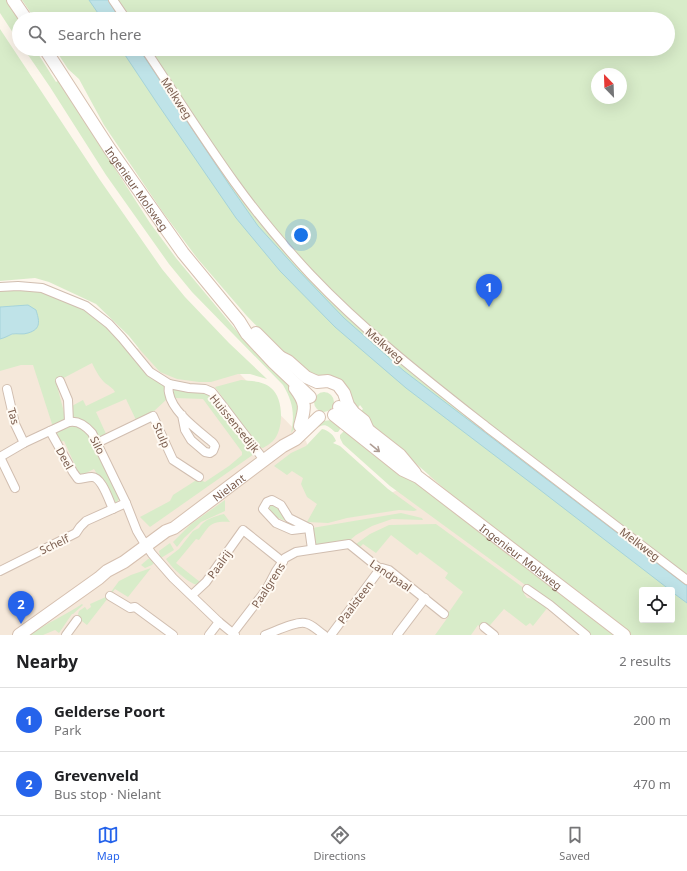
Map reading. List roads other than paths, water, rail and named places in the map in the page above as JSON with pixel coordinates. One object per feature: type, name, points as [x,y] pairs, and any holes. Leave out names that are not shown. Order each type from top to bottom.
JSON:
[{"type":"main road","points":[[13,0],[21,12]]},
{"type":"main road","name":"Ingenieur Molsweg","points":[[50,56],[109,148],[183,253],[239,321],[251,328],[277,360],[314,393]]},
{"type":"main road","points":[[300,426],[305,409],[302,398],[295,388],[277,370],[277,360],[288,361],[306,377],[317,382],[328,381],[338,385],[344,393],[348,405],[354,413],[364,421],[368,430]]},
{"type":"main road","points":[[322,388],[327,388],[336,393],[339,398],[340,402],[336,411],[326,418],[315,414],[310,407],[309,402],[314,393],[322,388]]},
{"type":"main road","name":"Ingenieur Molsweg","points":[[336,411],[368,430],[400,455],[418,477]]},
{"type":"main road","name":"Ingenieur Molsweg","points":[[336,411],[403,470],[418,477],[624,635]]},
{"type":"main road","name":"Nielant","points":[[283,446],[300,426],[315,414]]},
{"type":"main road","name":"Nielant","points":[[19,635],[99,578],[127,567],[148,548],[170,535],[174,528],[283,446],[296,439],[315,414]]},
{"type":"street","points":[[113,0],[121,12]]},
{"type":"street","name":"Melkweg","points":[[150,56],[236,185],[287,248],[337,302],[375,337],[426,380],[687,580]]},
{"type":"street","name":"Huissensedijk","points":[[0,287],[18,286],[42,288],[86,306],[109,324],[126,342],[150,372],[169,384],[189,388],[205,389],[212,392],[264,460]]},
{"type":"street","points":[[15,488],[0,457],[24,443],[69,422],[68,400],[60,381]]},
{"type":"street","points":[[169,384],[168,392],[172,401],[182,415],[213,442],[215,446],[213,451],[210,453],[205,452],[190,440],[185,430],[182,415]]},
{"type":"street","name":"Tas","points":[[7,389],[16,424],[24,443]]},
{"type":"street","name":"Stulp","points":[[97,443],[153,416],[173,460],[199,477]]},
{"type":"street","name":"Silo","points":[[69,422],[73,421],[81,423],[92,433],[126,503],[137,531],[148,548],[173,578],[219,622],[234,634]]},
{"type":"street","name":"Deel","points":[[50,431],[78,479],[93,477],[97,479],[103,487],[113,509]]},
{"type":"street","points":[[272,500],[281,505],[289,518],[309,528],[292,530],[276,524],[263,509],[266,502],[272,500]]},
{"type":"street","name":"Schelf","points":[[0,571],[76,533],[80,526],[86,521],[126,503]]},
{"type":"street","points":[[309,528],[312,549]]},
{"type":"street","name":"Paalrij","points":[[192,595],[206,582],[243,530],[283,562]]},
{"type":"street","name":"Landpaal","points":[[312,549],[349,544],[380,569],[382,568],[389,570],[444,614]]},
{"type":"street","name":"Paalgrens","points":[[234,634],[266,590],[285,558],[296,552],[312,549]]},
{"type":"street","name":"Paalsteen","points":[[331,635],[380,569]]},
{"type":"street","points":[[527,589],[550,605],[586,635]]},
{"type":"street","points":[[110,596],[130,608],[135,607],[173,635]]},
{"type":"street","points":[[397,635],[425,598]]},
{"type":"street","points":[[66,635],[77,620]]},
{"type":"street","points":[[209,635],[219,622]]},
{"type":"street","points":[[265,635],[296,623],[304,622],[324,635]]},
{"type":"street","points":[[484,626],[494,635]]},
{"type":"water","points":[[89,0],[109,0],[115,12],[97,12]]},
{"type":"water","points":[[126,56],[144,56],[258,226],[344,318],[404,371],[687,586],[687,603],[675,594],[675,587],[666,587],[406,388],[335,327],[280,271],[236,218]]},
{"type":"water","points":[[28,305],[36,310],[38,324],[36,329],[26,334],[12,334],[0,339],[0,307]]},
{"type":"place","name":"Gelderse Poort","points":[[489,307]]},
{"type":"place","name":"Grevenveld","points":[[21,624]]}]
